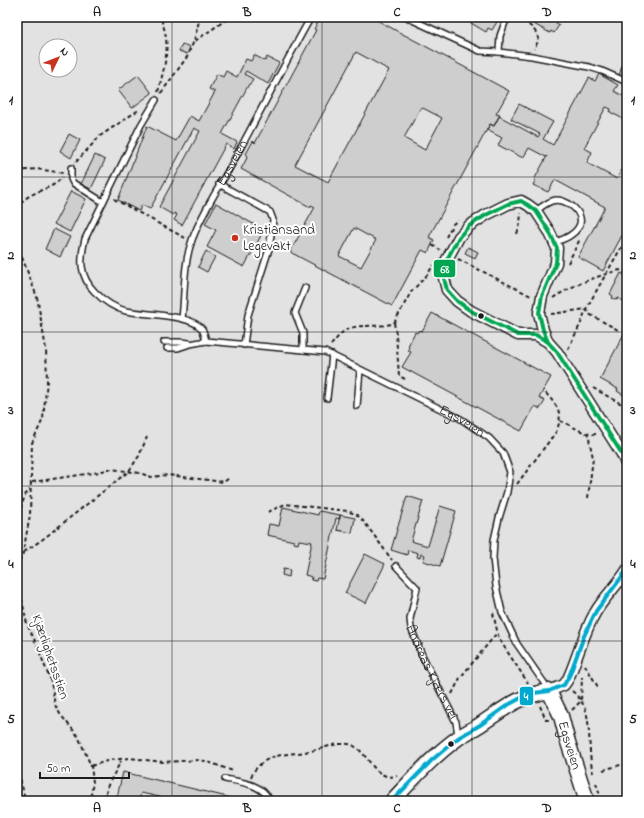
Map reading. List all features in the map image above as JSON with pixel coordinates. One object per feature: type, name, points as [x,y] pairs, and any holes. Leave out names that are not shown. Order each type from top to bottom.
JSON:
[{"type":"street","points":[[548,342],[543,330],[539,312],[542,296],[556,263],[557,248],[549,231],[536,211],[528,205],[519,202],[508,204],[486,215],[469,226],[445,254],[444,278],[447,290],[457,301],[471,311],[518,335],[536,335],[548,342],[557,352],[624,452],[627,466]]},
{"type":"street","points":[[550,691],[564,684],[570,674],[590,622],[601,604],[627,570]]},
{"type":"street","name":"Andreas Kjærs vei","points":[[392,801],[432,760],[458,738],[521,698],[534,693],[550,691]]},
{"type":"street","name":"Egsveien","points":[[550,691],[559,710],[588,801]]},
{"type":"lane","name":"Egsveien","points":[[182,319],[187,261],[192,241],[210,200],[311,17]]},
{"type":"lane","points":[[406,17],[480,51],[532,56],[602,71],[627,82]]},
{"type":"lane","points":[[499,52],[500,36],[507,17]]},
{"type":"lane","points":[[156,100],[141,124],[85,239],[82,252],[82,268],[88,284],[100,297],[113,306],[125,310],[189,321],[202,329],[206,341]]},
{"type":"lane","points":[[71,168],[71,179],[73,183],[103,202]]},
{"type":"lane","points":[[219,184],[270,212],[273,220],[269,249],[248,315],[244,345]]},
{"type":"lane","points":[[536,211],[553,200],[563,201],[578,211],[581,218],[580,225],[573,234],[554,243]]},
{"type":"lane","points":[[303,350],[303,333],[295,313],[306,288]]},
{"type":"lane","name":"Egsveien","points":[[167,348],[178,348],[206,341],[325,352],[461,419],[489,438],[503,453],[510,472],[508,486],[494,540],[493,558],[496,586],[502,612],[517,644],[550,691]]},
{"type":"lane","points":[[164,342],[182,342],[190,344]]},
{"type":"lane","points":[[327,398],[332,355]]},
{"type":"lane","points":[[357,406],[360,370]]},
{"type":"lane","name":"Andreas Kjærs vei","points":[[396,566],[417,588],[410,619],[411,628],[422,656],[456,722],[458,738]]},
{"type":"lane","points":[[225,778],[257,787],[270,801]]},
{"type":"path","points":[[156,100],[166,63],[167,47],[165,29],[160,17]]},
{"type":"path","points":[[194,42],[230,17]]},
{"type":"path","points":[[517,17],[531,27],[537,34],[538,40],[532,56]]},
{"type":"path","points":[[71,168],[100,136],[131,114],[156,100],[187,57],[194,42],[199,18]]},
{"type":"path","points":[[17,171],[37,169],[66,173],[56,183],[37,191],[17,208]]},
{"type":"path","points":[[106,194],[192,241]]},
{"type":"path","points":[[517,234],[520,224],[521,209],[519,202]]},
{"type":"path","points":[[445,240],[453,224],[461,218]]},
{"type":"path","points":[[565,269],[582,237],[580,225]]},
{"type":"path","points":[[17,244],[37,297],[46,349],[47,381],[43,419],[32,443],[31,488],[25,495],[20,511],[17,514]]},
{"type":"path","points":[[432,245],[445,254],[463,261],[541,300],[548,301],[564,290],[606,274],[620,270],[627,274]]},
{"type":"path","points":[[566,353],[581,323],[586,309],[621,248],[627,245]]},
{"type":"path","points":[[443,246],[445,254]]},
{"type":"path","points":[[405,379],[399,376],[394,323],[411,292],[428,274],[435,262]]},
{"type":"path","points":[[548,315],[586,309]]},
{"type":"path","points":[[586,309],[589,314],[620,331]]},
{"type":"path","points":[[325,352],[343,332],[352,328],[386,326],[394,323]]},
{"type":"path","points":[[587,385],[627,407]]},
{"type":"path","points":[[508,486],[517,484],[521,480],[529,466],[556,432],[560,421],[558,408],[544,390]]},
{"type":"path","points":[[560,421],[570,424],[582,432],[596,434]]},
{"type":"path","points":[[588,434],[593,458],[588,498]]},
{"type":"path","points":[[23,553],[129,471],[139,456],[147,437]]},
{"type":"path","points":[[32,482],[100,472],[108,469],[140,473],[151,477],[168,475],[224,482],[229,478]]},
{"type":"path","name":"Kjærlighetsstien","points":[[31,488],[30,514],[23,553],[18,565],[18,581],[27,624],[51,682],[55,704],[60,714],[78,736],[92,766],[93,782],[90,801]]},
{"type":"path","points":[[268,512],[285,504],[348,511],[357,515],[365,523],[396,566]]},
{"type":"path","points":[[492,612],[499,639],[531,687]]},
{"type":"path","points":[[447,706],[454,688],[460,678],[483,651],[490,639],[497,633]]},
{"type":"path","points":[[567,713],[573,710],[581,701],[582,678],[586,660]]},
{"type":"path","points":[[585,665],[598,687]]},
{"type":"path","points":[[564,684],[576,694],[586,711],[589,754],[592,772],[602,801]]},
{"type":"path","points":[[250,784],[252,773],[257,767],[274,757],[348,744],[355,746],[376,771],[391,777],[398,776]]},
{"type":"path","points":[[92,766],[110,760],[130,758],[163,762],[203,760],[236,772]]},
{"type":"path","points":[[104,801],[108,785],[117,766],[122,760]]},
{"type":"path","points":[[603,770],[627,764]]},
{"type":"path","points":[[17,766],[24,794],[23,801]]},
{"type":"path","points":[[247,775],[252,776]]},
{"type":"shaded area","points":[[17,17],[627,17],[627,801],[17,801]]},
{"type":"building","points":[[323,17],[371,17],[509,91],[496,114],[500,115],[494,126],[490,124],[429,237],[434,240],[428,253],[422,250],[392,306],[290,252],[315,207],[311,205],[310,207],[241,169],[248,156],[246,154],[253,141],[255,143],[316,30],[314,29],[320,18],[322,19]],"holes":[[[356,52],[389,70],[328,182],[295,165]],[[421,107],[442,118],[425,150],[404,138]],[[354,228],[376,240],[361,267],[339,256]]]},
{"type":"building","points":[[461,17],[500,17],[492,30],[488,28],[486,32]]},
{"type":"building","points":[[536,17],[559,17],[556,23],[559,25],[554,33],[551,31],[550,33],[532,23]]},
{"type":"building","points":[[614,17],[627,17],[627,24]]},
{"type":"building","points":[[182,44],[190,47],[187,54],[179,51]]},
{"type":"building","points":[[627,49],[627,74],[626,78],[619,76]]},
{"type":"building","points":[[254,55],[265,61],[267,57],[279,63],[268,84],[246,71],[244,74],[253,79],[222,134],[237,142],[234,149],[226,144],[182,225],[174,220],[177,215],[174,213],[173,215],[159,207],[200,131],[194,128],[150,209],[142,205],[139,211],[118,200],[147,126],[176,141],[190,116],[199,121],[215,92],[209,89],[217,74],[223,77],[226,71],[237,77],[246,59],[251,61]]},
{"type":"building","points":[[599,74],[618,85],[614,91],[627,98],[627,121],[610,112],[611,109],[606,107],[584,148],[592,152],[587,163],[617,179],[627,160],[627,226],[603,271],[578,257],[605,207],[555,180],[548,192],[533,185],[534,180],[547,156],[546,157],[529,148],[523,158],[498,145],[502,138],[487,130],[490,124],[494,126],[499,116],[538,137],[540,134],[511,119],[519,104],[553,122],[543,139],[553,145],[589,78],[595,81]]},
{"type":"building","points":[[138,75],[152,93],[132,108],[118,90]]},
{"type":"building","points":[[69,134],[80,140],[71,158],[60,151]]},
{"type":"building","points":[[95,155],[105,160],[91,189],[81,184]]},
{"type":"building","points":[[71,191],[86,199],[70,232],[54,224]]},
{"type":"building","name":"Kristiansand Legevakt","points":[[216,203],[264,230],[244,267],[207,247],[216,230],[205,224]]},
{"type":"building","points":[[54,229],[70,237],[60,257],[45,249]]},
{"type":"building","points":[[468,247],[478,252],[475,258],[465,253]]},
{"type":"building","points":[[206,251],[215,257],[207,272],[198,267]]},
{"type":"building","points":[[621,273],[627,276],[627,303],[618,298],[617,300],[612,298],[613,296],[610,294]]},
{"type":"building","points":[[432,313],[551,377],[539,398],[545,401],[540,409],[535,406],[521,431],[402,367],[411,352],[408,350],[408,346],[415,332],[417,333],[419,330],[422,331]]},
{"type":"building","points":[[626,330],[627,393],[625,396],[617,391],[618,389],[600,379]]},
{"type":"building","points":[[407,496],[423,501],[411,541],[428,546],[440,506],[456,511],[440,566],[423,561],[425,555],[421,554],[420,558],[417,557],[418,553],[408,550],[407,555],[391,550]]},
{"type":"building","points":[[283,507],[318,515],[319,511],[340,515],[340,519],[336,518],[323,579],[317,578],[316,581],[311,580],[312,577],[305,575],[312,542],[299,540],[298,544],[294,543],[294,541],[267,535],[269,524],[279,526]]},
{"type":"building","points":[[340,515],[355,518],[352,533],[337,530]]},
{"type":"building","points":[[365,554],[385,564],[366,603],[345,593]]},
{"type":"building","points":[[283,569],[290,570],[289,577],[282,575]]},
{"type":"building","points":[[123,772],[240,801],[178,801],[141,793],[139,801],[116,801]]},
{"type":"transit line","name":"68","points":[[548,342],[536,335],[518,335],[471,311],[457,301],[447,290],[444,278],[445,263],[459,237],[469,226],[486,215],[508,204],[521,201],[536,211],[549,231],[557,248],[556,263],[542,296],[539,313],[543,330],[548,342],[557,352],[622,454],[627,466]]},
{"type":"transit line","name":"4","points":[[392,801],[432,760],[458,738],[521,698],[534,693],[549,691],[564,685],[596,611],[627,570]]},
{"type":"place","name":"Kristiansand Legevakt","points":[[235,238]]}]
